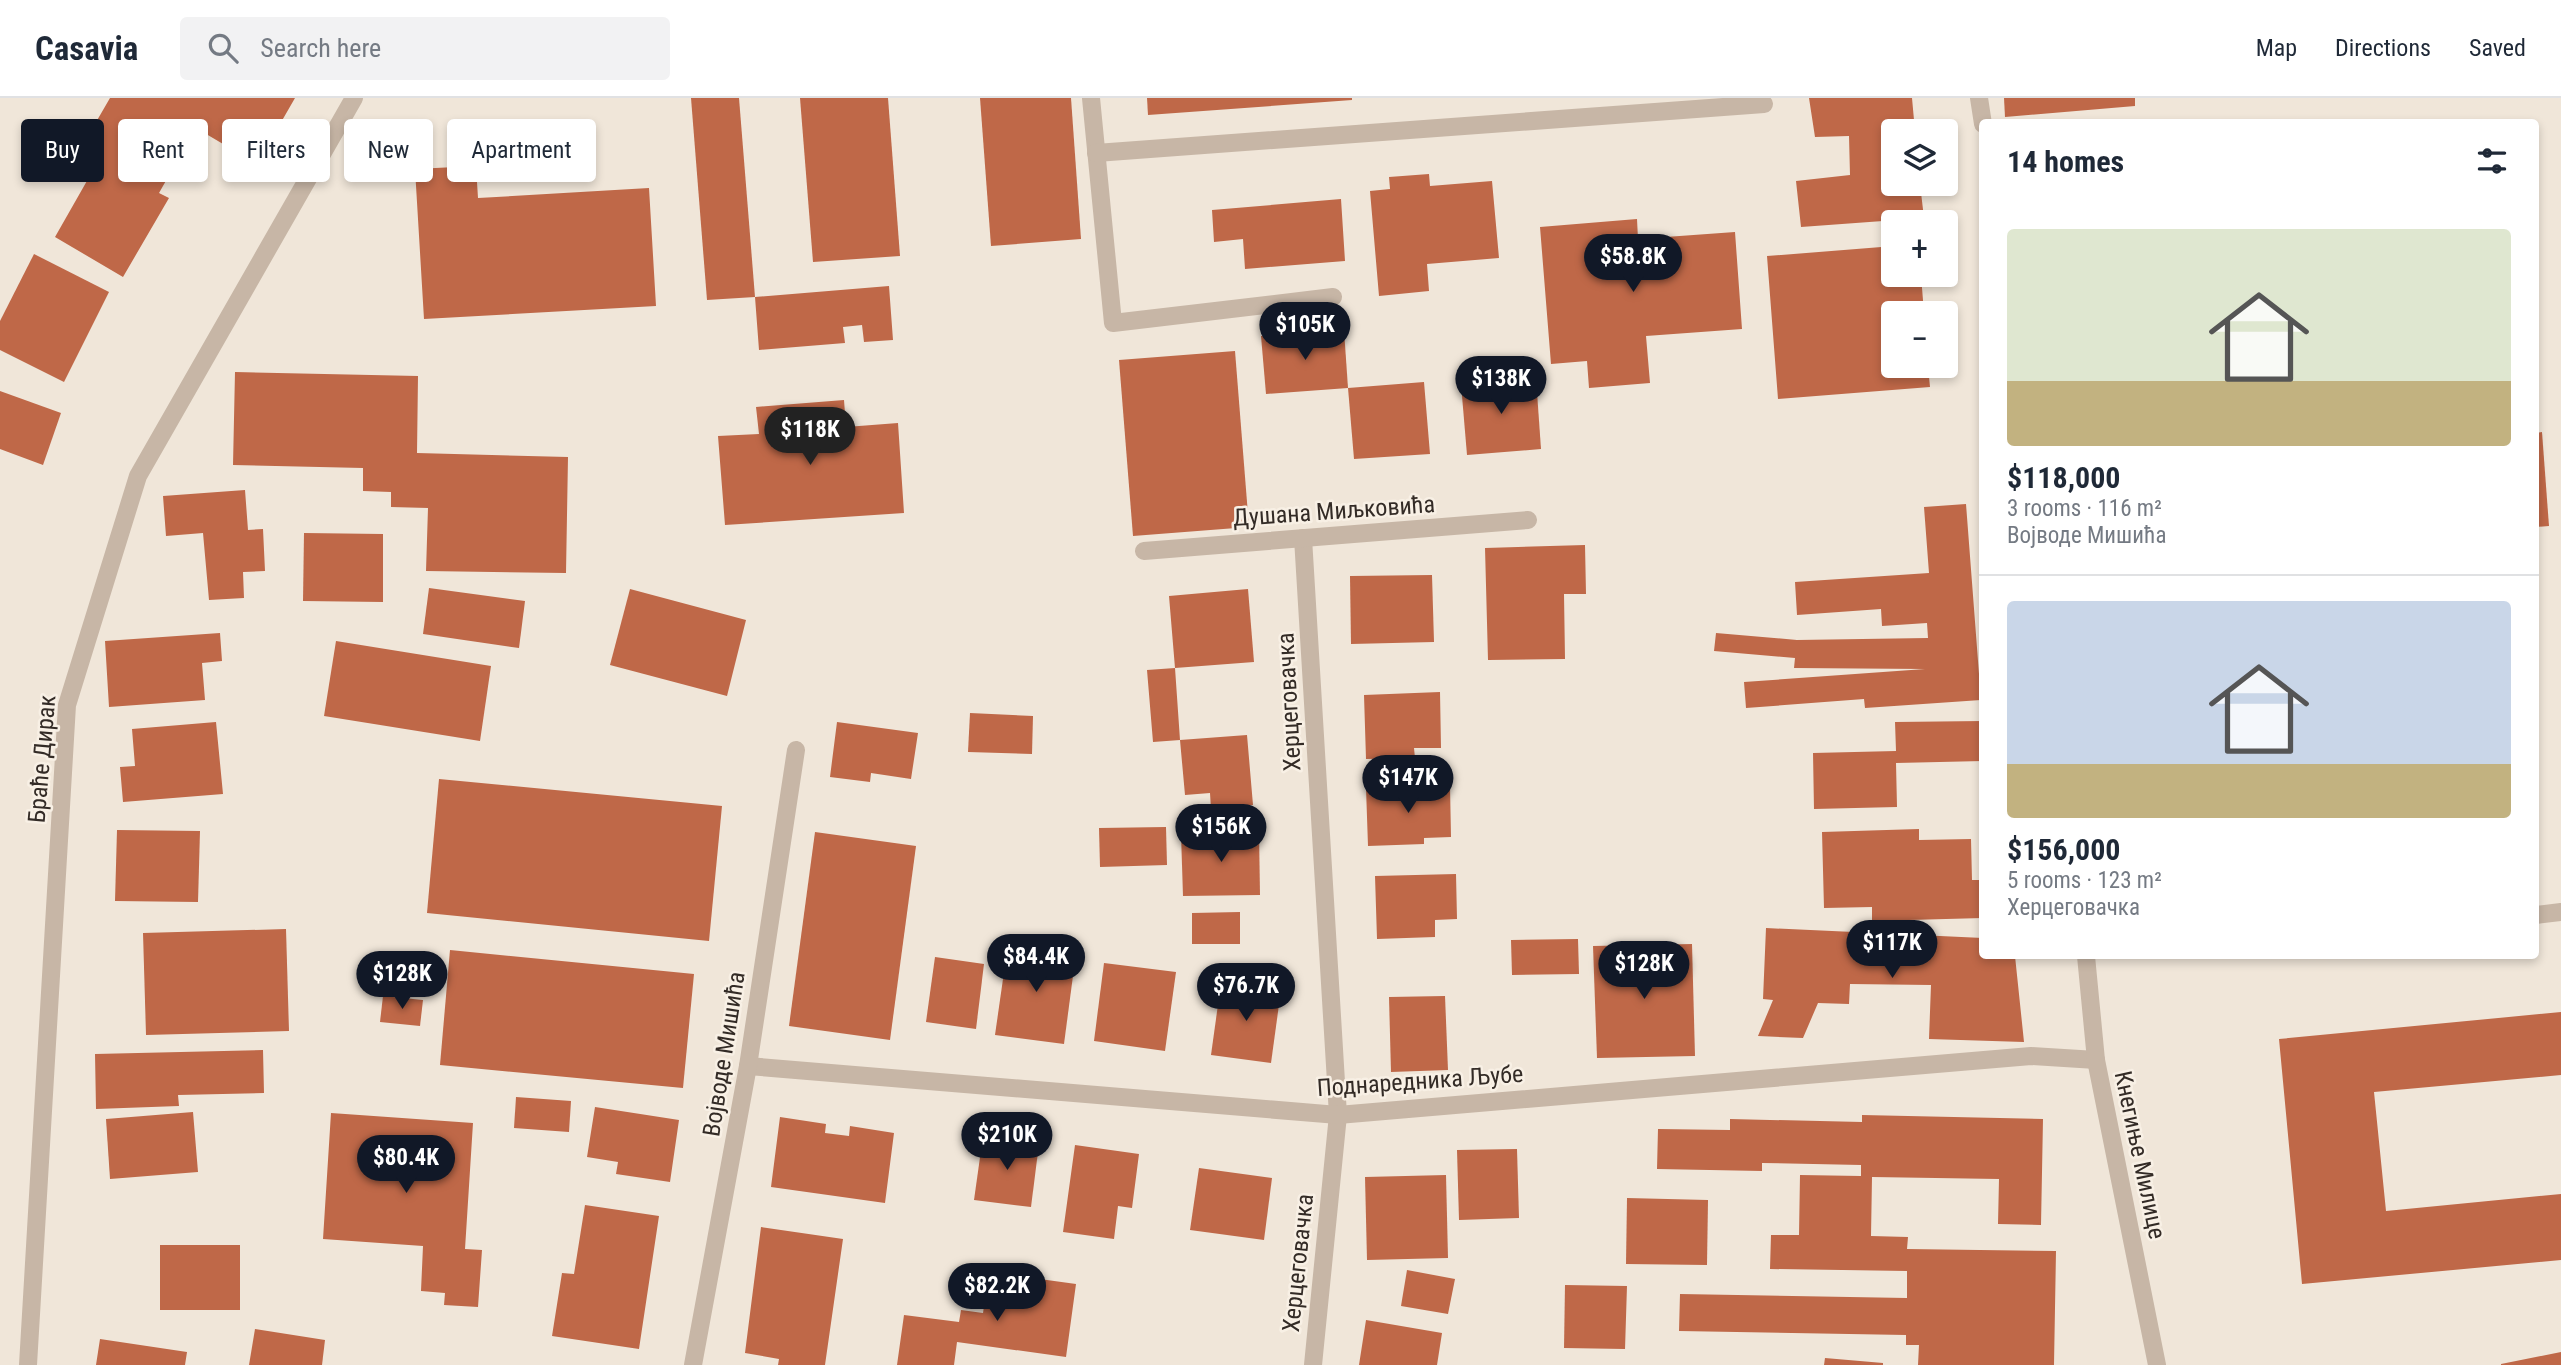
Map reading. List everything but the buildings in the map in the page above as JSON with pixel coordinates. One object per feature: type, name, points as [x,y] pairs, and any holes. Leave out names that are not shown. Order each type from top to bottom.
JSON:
[{"type":"street","name":"Браће Дирак","points":[[28,1365],[67,705],[138,475],[354,98]]},
{"type":"street","points":[[1091,98],[1113,323],[1333,297]]},
{"type":"street","points":[[1979,98],[1982,119]]},
{"type":"street","points":[[1096,153],[1764,104]]},
{"type":"street","name":"Душана Миљковића","points":[[1144,551],[1528,520]]},
{"type":"street","name":"Херцеговачка","points":[[1303,537],[1338,1115],[1313,1365]]},
{"type":"street","name":"Војводе Мишића","points":[[694,1365],[748,1066],[796,750]]},
{"type":"street","points":[[2539,915],[2561,912]]},
{"type":"street","name":"Кнегиње Милице","points":[[2086,959],[2096,1060],[2158,1364]]},
{"type":"street","name":"Поднаредника Љубе","points":[[748,1066],[1338,1115],[2031,1056],[2096,1060]]}]
